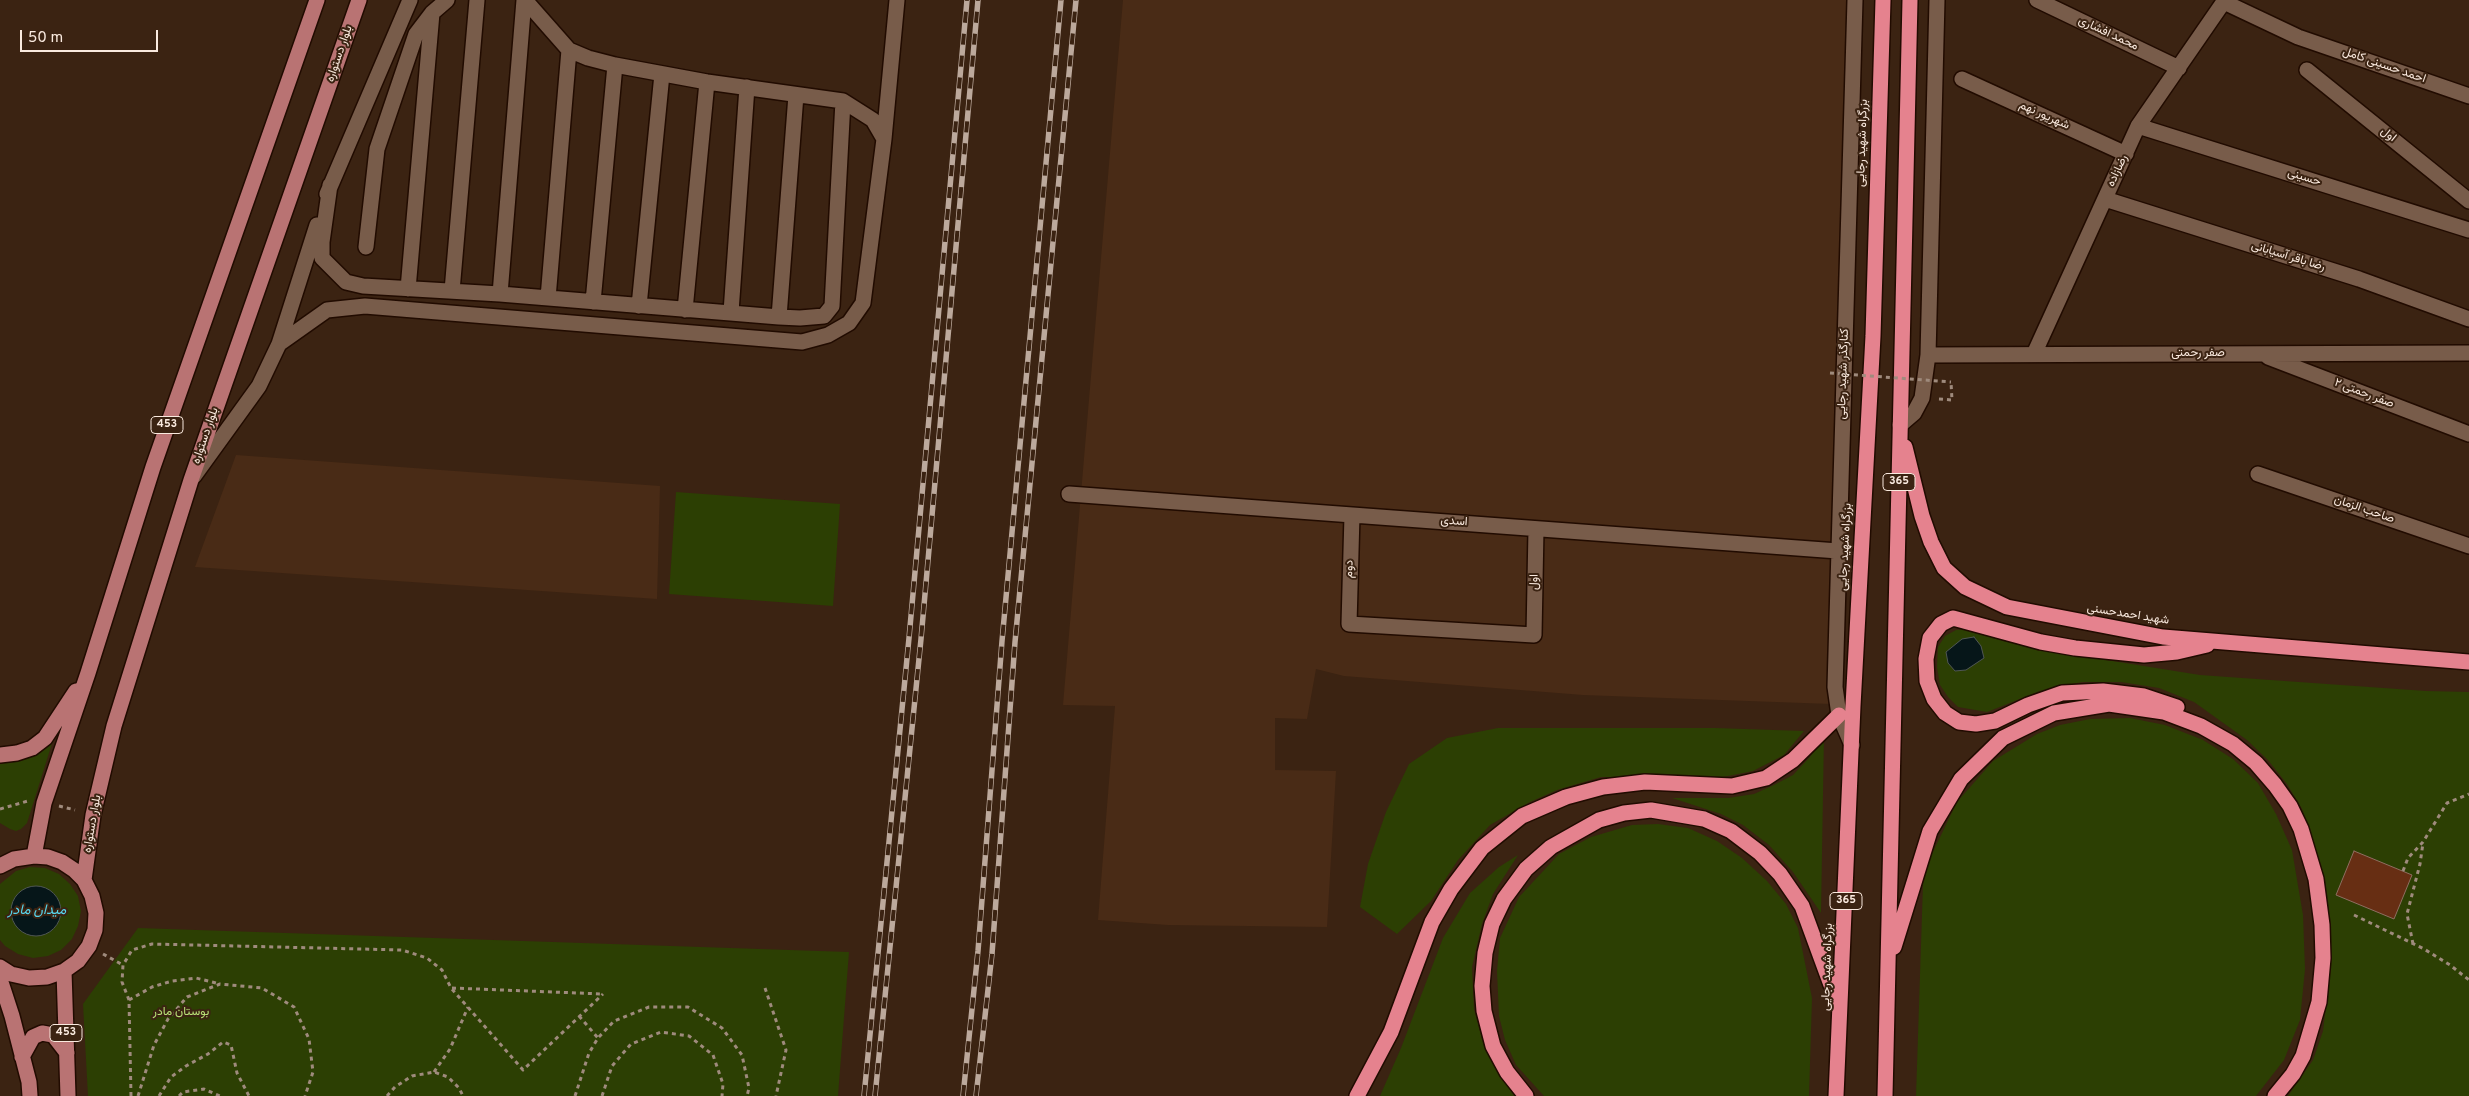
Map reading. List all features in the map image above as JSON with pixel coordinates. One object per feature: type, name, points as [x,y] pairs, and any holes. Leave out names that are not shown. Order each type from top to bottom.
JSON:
[{"type":"highway","name":"بزرگراه شهید رجایی","points":[[1836,1096],[1873,336],[1883,0]]},
{"type":"highway","name":"365","points":[[1885,1096],[1910,0]]},
{"type":"highway","name":"شهید احمدحسنی","points":[[1900,425],[1922,516],[1931,542],[1944,568],[1965,587],[2007,607],[2153,635],[2469,662]]},
{"type":"highway","points":[[2218,642],[2177,652],[2144,655],[2075,648],[2041,642],[1953,618],[1941,624],[1930,638],[1926,659],[1927,681],[1934,700],[1945,713],[1959,722],[1976,724],[1996,720],[2028,705],[2062,693],[2103,691],[2144,696],[2176,707],[2201,726],[2233,744],[2256,763],[2275,785],[2290,806],[2301,829],[2316,878],[2322,934],[2319,1002],[2303,1056],[2293,1074],[2275,1096]]},
{"type":"highway","points":[[1888,965],[1930,831],[1961,779],[2003,738],[2054,713],[2109,704],[2164,712],[2201,726]]},
{"type":"highway","points":[[1357,1096],[1391,1032],[1432,922],[1451,889],[1482,848],[1522,816],[1566,797],[1603,787],[1645,782],[1732,786],[1766,778],[1793,760],[1839,715]]},
{"type":"highway","points":[[1526,1096],[1507,1072],[1493,1046],[1484,1011],[1482,986],[1485,953],[1492,924],[1504,899],[1526,869],[1551,846],[1599,820],[1624,813],[1651,810],[1704,819],[1731,831],[1760,853],[1780,874],[1802,906],[1841,1012]]},
{"type":"main road","name":"453","points":[[34,856],[44,803],[88,673],[153,467],[317,0]]},
{"type":"main road","name":"بلوار دستواره","points":[[84,880],[93,815],[114,726],[191,480],[359,0]]},
{"type":"main road","points":[[0,755],[32,748],[45,738],[88,673]]},
{"type":"main road","points":[[0,967],[11,974],[29,978],[47,977],[64,971],[78,960],[89,946],[95,930],[96,913],[92,896],[84,880],[62,862],[48,857],[34,856],[2,861]]},
{"type":"main road","name":"453","points":[[64,971],[68,1096]]},
{"type":"main road","points":[[0,980],[22,1056],[30,1096]]},
{"type":"main road","points":[[0,1017],[17,1037]]},
{"type":"main road","points":[[22,1056],[33,1036],[42,1033],[53,1035],[66,1053]]},
{"type":"street","points":[[191,480],[259,386],[279,344],[330,186],[410,0]]},
{"type":"street","points":[[366,247],[377,149],[416,34],[432,13],[447,0]]},
{"type":"street","points":[[452,291],[478,0]]},
{"type":"street","points":[[500,294],[524,0]]},
{"type":"street","points":[[524,0],[569,50],[615,65],[662,74],[844,101],[873,120],[884,138]]},
{"type":"street","points":[[279,344],[327,310],[365,306],[802,342],[828,335],[849,323],[863,303],[884,138],[896,0]]},
{"type":"street","name":"کنارگذر شهید رجایی","points":[[1852,745],[1839,715],[1835,687],[1855,0]]},
{"type":"street","points":[[1900,425],[1914,413],[1922,398],[1928,355],[1937,0]]},
{"type":"street","name":"محمد افشاری","points":[[2037,0],[2178,68]]},
{"type":"street","name":"رضازاده","points":[[2034,354],[2138,126],[2225,1]]},
{"type":"street","name":"احمد حسینی کامل","points":[[2225,1],[2298,37],[2469,96]]},
{"type":"street","points":[[408,288],[432,13]]},
{"type":"street","points":[[548,298],[569,50]]},
{"type":"street","points":[[593,302],[615,65]]},
{"type":"street","name":"اول","points":[[2308,70],[2469,201]]},
{"type":"street","points":[[639,306],[662,74]]},
{"type":"street","name":"شهریور نهم","points":[[1962,79],[2126,154]]},
{"type":"street","points":[[685,310],[707,82]]},
{"type":"street","points":[[731,312],[747,87]]},
{"type":"street","points":[[779,317],[796,95]]},
{"type":"street","points":[[330,186],[322,242],[322,258],[346,282],[363,286],[500,294],[779,317],[824,316],[832,306],[844,101]]},
{"type":"street","name":"حسینی","points":[[2138,126],[2469,230]]},
{"type":"street","name":"رضا باقر آسیابانی","points":[[2105,199],[2358,279],[2469,319]]},
{"type":"street","name":"صفر رحمتی","points":[[1928,355],[2469,353]]},
{"type":"street","name":"صفر رحمتی ۲","points":[[2259,354],[2469,434]]},
{"type":"street","name":"صاحب الزمان","points":[[2258,474],[2469,546]]},
{"type":"street","name":"اسدی","points":[[1069,494],[1838,551]]},
{"type":"street","name":"دوم","points":[[1352,515],[1349,624],[1534,635]]},
{"type":"street","name":"اول","points":[[1534,635],[1536,529]]},
{"type":"path","points":[[1830,373],[1951,382],[1952,400]]},
{"type":"path","points":[[2403,871],[2408,858],[2423,842],[2448,803],[2469,794]]},
{"type":"path","points":[[0,809],[33,800]]},
{"type":"path","points":[[57,806],[75,810]]},
{"type":"path","points":[[2414,945],[2407,914],[2420,864],[2423,842]]},
{"type":"path","points":[[2354,915],[2450,965],[2469,980]]},
{"type":"path","points":[[131,1096],[128,1000],[122,982],[123,965],[132,950],[152,944],[402,950],[427,958],[442,970],[451,988],[523,1070],[603,994],[451,988]]},
{"type":"path","points":[[89,946],[123,965]]},
{"type":"path","points":[[128,1000],[152,987],[172,981],[196,978],[220,984],[262,988],[294,1007],[309,1039],[313,1072],[305,1096]]},
{"type":"path","points":[[138,1096],[154,1045],[168,1019],[187,998],[220,984]]},
{"type":"path","points":[[765,988],[786,1050],[776,1096]]},
{"type":"path","points":[[434,1072],[450,1049],[468,1007]]},
{"type":"path","points":[[575,1096],[589,1053],[598,1038],[614,1021],[649,1007],[688,1007],[722,1028],[742,1055],[748,1088],[747,1096]]},
{"type":"path","points":[[579,1016],[598,1038]]},
{"type":"path","points":[[602,1096],[612,1066],[630,1044],[661,1032],[689,1036],[713,1055],[723,1084],[722,1096]]},
{"type":"path","points":[[159,1096],[171,1077],[208,1054],[223,1042],[231,1045],[237,1073],[249,1096]]},
{"type":"path","points":[[386,1096],[395,1087],[412,1076],[434,1072],[448,1077],[459,1088],[463,1096]]},
{"type":"path","points":[[179,1096],[183,1092],[204,1089],[220,1096]]},
{"type":"shaded area","points":[[1123,0],[1848,0],[1831,704],[1583,695],[1344,676],[1316,669],[1307,719],[1275,718],[1275,770],[1336,771],[1327,927],[1168,925],[1098,920],[1115,706],[1063,705]]},
{"type":"shaded area","points":[[236,455],[660,486],[657,599],[195,567]]},
{"type":"green space","points":[[676,492],[840,504],[833,606],[669,594]]},
{"type":"green space","points":[[1972,629],[2031,648],[2200,675],[2426,691],[2469,692],[2469,1096],[2288,1096],[2313,1060],[2323,1031],[2330,975],[2331,943],[2328,907],[2312,837],[2302,809],[2287,784],[2268,760],[2247,740],[2194,702],[2159,688],[2121,682],[2082,682],[2040,691],[1987,712],[1958,707],[1940,685],[1937,667],[1938,647],[1945,636],[1956,630]]},
{"type":"green space","points":[[2130,718],[2165,725],[2203,740],[2233,759],[2258,783],[2276,814],[2292,850],[2303,915],[2305,969],[2300,1020],[2284,1060],[2256,1096],[1916,1096],[1923,884],[1930,858],[1957,802],[1993,761],[2037,734],[2060,725],[2090,719]]},
{"type":"green space","points":[[1498,728],[1715,728],[1804,731],[1784,755],[1753,771],[1723,777],[1601,777],[1557,790],[1530,802],[1490,825],[1458,860],[1431,901],[1397,934],[1360,907],[1368,864],[1386,812],[1409,764],[1447,738]]},
{"type":"green space","points":[[55,734],[27,823],[16,831],[10,829],[0,823],[0,761]]},
{"type":"green space","points":[[1824,735],[1821,913],[1793,872],[1769,845],[1743,825],[1721,814],[1672,798],[1728,798],[1754,794],[1793,775],[1810,757]]},
{"type":"green space","points":[[1658,824],[1688,828],[1717,841],[1742,858],[1767,881],[1786,904],[1798,928],[1812,998],[1809,1096],[1544,1096],[1516,1065],[1505,1040],[1499,1016],[1497,971],[1500,938],[1519,897],[1559,854],[1591,837],[1632,825]]},
{"type":"green space","points":[[1518,855],[1493,894],[1482,924],[1472,967],[1474,1009],[1484,1046],[1514,1096],[1380,1096],[1401,1048],[1443,938],[1470,893],[1499,867]]},
{"type":"green space","points":[[30,867],[45,868],[59,874],[70,884],[78,896],[81,911],[78,926],[72,939],[61,950],[48,956],[33,958],[18,954],[5,946],[0,940],[0,884],[16,871]]},
{"type":"green space","name":"بوستان مادر","points":[[138,928],[849,952],[838,1096],[88,1096],[83,1004]]},
{"type":"water","points":[[1974,637],[1981,646],[1984,658],[1966,670],[1955,671],[1948,663],[1946,652],[1962,639]]},
{"type":"water","name":"میدان مادر","points":[[36,886],[45,888],[56,897],[61,911],[59,920],[50,931],[36,936],[27,934],[16,925],[11,911],[13,902],[22,891]]},
{"type":"building","points":[[2354,851],[2412,875],[2394,919],[2336,895]]},
{"type":"railway","points":[[864,1096],[909,638],[967,0]]},
{"type":"railway","points":[[875,1096],[921,639],[978,0]]},
{"type":"railway","points":[[963,1096],[978,951],[1002,641],[1061,0]]},
{"type":"railway","points":[[976,1096],[992,954],[1015,642],[1076,0]]}]
